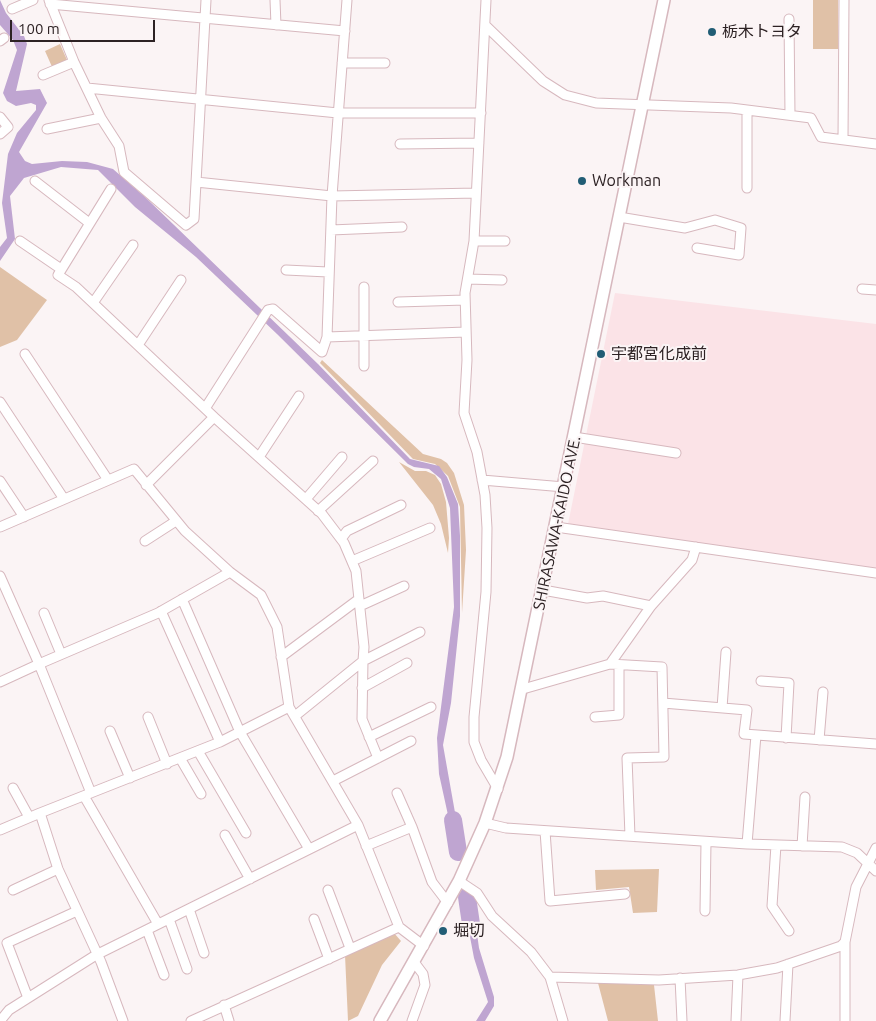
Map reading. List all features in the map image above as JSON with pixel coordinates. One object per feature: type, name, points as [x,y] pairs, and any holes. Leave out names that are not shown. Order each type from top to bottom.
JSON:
[{"type":"main road","name":"SHIRASAWA-KAIDO AVE.","points":[[378,1020],[448,903],[485,823],[498,789],[523,689],[664,0]]},
{"type":"street","points":[[12,10],[33,0]]},
{"type":"street","points":[[206,0],[206,19],[194,219],[186,225],[124,172],[119,146],[101,118],[74,62],[50,2],[206,19],[345,31]]},
{"type":"street","points":[[276,0],[276,25]]},
{"type":"street","points":[[206,407],[268,310],[273,308],[322,352],[327,337],[332,196],[347,0]]},
{"type":"street","points":[[486,0],[474,241],[465,300],[464,412],[477,452],[487,528],[486,592],[474,717],[474,742],[481,760],[498,789]]},
{"type":"street","points":[[843,139],[844,0]]},
{"type":"street","points":[[789,19],[790,115]]},
{"type":"street","points":[[486,26],[543,81],[565,95],[596,103],[747,110],[811,118],[821,137],[876,144]]},
{"type":"street","points":[[43,75],[74,62]]},
{"type":"street","points":[[342,64],[385,63]]},
{"type":"street","points":[[87,88],[338,113],[481,113]]},
{"type":"street","points":[[747,110],[747,188]]},
{"type":"street","points":[[0,117],[8,127],[0,134]]},
{"type":"street","points":[[47,129],[101,118]]},
{"type":"street","points":[[400,144],[479,143]]},
{"type":"street","points":[[35,181],[88,222]]},
{"type":"street","points":[[196,182],[332,196],[476,194]]},
{"type":"street","points":[[111,189],[88,222],[58,276],[76,287],[206,407],[214,417],[306,499],[341,539],[356,571],[364,647],[362,719],[378,758]]},
{"type":"street","points":[[619,217],[684,228],[715,220],[741,228],[739,255],[697,248]]},
{"type":"street","points":[[331,230],[402,227]]},
{"type":"street","points":[[20,241],[61,270]]},
{"type":"street","points":[[474,241],[505,241]]},
{"type":"street","points":[[93,303],[132,245]]},
{"type":"street","points":[[286,270],[328,272]]},
{"type":"street","points":[[468,279],[502,280]]},
{"type":"street","points":[[138,345],[181,280]]},
{"type":"street","points":[[364,287],[364,366]]},
{"type":"street","points":[[862,289],[876,290]]},
{"type":"street","points":[[398,302],[465,300]]},
{"type":"street","points":[[327,337],[466,332]]},
{"type":"street","points":[[26,354],[108,480]]},
{"type":"street","points":[[259,456],[299,396]]},
{"type":"street","points":[[0,402],[64,499]]},
{"type":"street","points":[[146,485],[214,417]]},
{"type":"street","points":[[574,437],[676,453]]},
{"type":"street","points":[[306,499],[342,457]]},
{"type":"street","points":[[318,511],[373,461]]},
{"type":"street","points":[[0,528],[134,469],[176,521],[230,572],[261,595],[277,627],[290,707],[358,825],[399,927],[424,946]]},
{"type":"street","points":[[0,480],[24,517]]},
{"type":"street","points":[[482,480],[564,487]]},
{"type":"street","points":[[341,539],[347,531],[401,504]]},
{"type":"street","points":[[145,541],[176,521]]},
{"type":"street","points":[[556,527],[876,573]]},
{"type":"street","points":[[352,561],[430,528]]},
{"type":"street","points":[[595,717],[619,715],[614,664],[651,606],[692,560],[696,547]]},
{"type":"street","points":[[0,682],[161,611],[230,572]]},
{"type":"street","points":[[0,576],[39,664],[88,795],[158,924]]},
{"type":"street","points":[[281,657],[359,603],[404,586]]},
{"type":"street","points":[[543,590],[587,598],[603,596],[651,606]]},
{"type":"street","points":[[182,599],[240,732],[309,849]]},
{"type":"street","points":[[161,611],[220,742]]},
{"type":"street","points":[[44,612],[61,654]]},
{"type":"street","points":[[295,716],[363,661],[420,632]]},
{"type":"street","points":[[722,708],[726,652]]},
{"type":"street","points":[[362,688],[408,663]]},
{"type":"street","points":[[523,689],[614,664],[662,667],[664,757],[627,758],[630,836]]},
{"type":"street","points":[[760,681],[790,683],[786,738]]},
{"type":"street","points":[[819,740],[823,692]]},
{"type":"street","points":[[663,703],[747,710],[744,734],[876,744]]},
{"type":"street","points":[[0,830],[220,742],[290,707]]},
{"type":"street","points":[[369,737],[432,707]]},
{"type":"street","points":[[148,718],[167,764]]},
{"type":"street","points":[[110,731],[130,778]]},
{"type":"street","points":[[747,844],[756,735]]},
{"type":"street","points":[[333,781],[411,741]]},
{"type":"street","points":[[198,751],[246,833]]},
{"type":"street","points":[[180,758],[200,794]]},
{"type":"street","points":[[13,788],[29,818]]},
{"type":"street","points":[[396,793],[412,827],[432,882],[448,903]]},
{"type":"street","points":[[802,846],[805,797]]},
{"type":"street","points":[[40,813],[58,869],[100,962],[123,1021]]},
{"type":"street","points":[[485,823],[506,828],[706,842],[842,847],[857,853],[872,868]]},
{"type":"street","points":[[0,1021],[8,1010],[96,955],[358,825]]},
{"type":"street","points":[[366,846],[412,827]]},
{"type":"street","points":[[545,831],[550,901],[625,894]]},
{"type":"street","points":[[225,835],[250,878]]},
{"type":"street","points":[[705,911],[706,842]]},
{"type":"street","points":[[776,845],[772,906],[789,931]]},
{"type":"street","points":[[845,1021],[845,942],[856,887],[872,868],[876,848]]},
{"type":"street","points":[[13,890],[58,869]]},
{"type":"street","points":[[459,881],[477,893],[492,916],[531,952],[550,977],[563,1021]]},
{"type":"street","points":[[328,890],[350,948]]},
{"type":"street","points":[[189,909],[204,953]]},
{"type":"street","points":[[28,998],[7,943],[77,911]]},
{"type":"street","points":[[169,919],[187,969]]},
{"type":"street","points":[[314,919],[329,959]]},
{"type":"street","points":[[191,1021],[399,927]]},
{"type":"street","points":[[147,930],[164,975]]},
{"type":"street","points":[[550,977],[659,980],[738,975],[763,972],[841,946],[845,942]]},
{"type":"street","points":[[412,1021],[425,985],[423,974],[414,962]]},
{"type":"street","points":[[785,1021],[788,964]]},
{"type":"street","points":[[736,1021],[738,975]]},
{"type":"street","points":[[680,978],[682,1021]]},
{"type":"street","points":[[224,1005],[229,1021]]},
{"type":"shaded area","points":[[0,0],[6,13],[24,36],[27,44],[16,91],[40,89],[47,103],[19,152],[25,161],[32,164],[62,161],[87,162],[113,169],[145,197],[318,364],[410,459],[439,466],[447,477],[458,504],[460,536],[460,616],[451,703],[443,745],[459,835],[455,847],[439,774],[437,738],[454,607],[450,508],[441,479],[429,469],[414,467],[408,464],[196,257],[135,207],[98,170],[61,167],[24,178],[10,196],[15,239],[0,261],[0,247],[7,238],[2,203],[8,154],[17,133],[36,110],[36,105],[31,103],[16,106],[7,101],[3,93],[17,50],[13,40],[0,25]]},
{"type":"shaded area","points":[[813,0],[838,0],[838,49],[813,49]]},
{"type":"shaded area","points":[[60,44],[67,60],[66,64],[53,69],[45,51]]},
{"type":"shaded area","points":[[0,267],[47,300],[17,340],[0,347]]},
{"type":"shaded area","points":[[615,293],[876,324],[876,575],[567,529]]},
{"type":"shaded area","points":[[322,360],[423,454],[441,459],[447,463],[454,473],[464,505],[466,550],[462,613],[460,507],[448,476],[435,464],[413,459],[320,363]]},
{"type":"shaded area","points":[[399,462],[415,471],[426,471],[435,475],[441,484],[446,502],[449,538],[448,553],[441,524],[433,505]]},
{"type":"shaded area","points":[[659,869],[657,912],[633,913],[629,887],[596,890],[595,870]]},
{"type":"shaded area","points":[[472,897],[479,948],[494,997],[494,1006],[485,1021],[476,1021],[488,1002],[474,958],[464,905]]},
{"type":"shaded area","points":[[394,933],[401,941],[382,965],[358,1016],[348,1021],[345,955]]},
{"type":"shaded area","points":[[598,983],[654,985],[658,1021],[608,1021]]},
{"type":"waterway","points":[[453,820],[458,852]]},
{"type":"waterway","points":[[467,897],[471,924]]},
{"type":"place","name":"栃木トヨタ","points":[[712,32]]},
{"type":"place","name":"Workman","points":[[582,181]]},
{"type":"place","name":"宇都宮化成前","points":[[601,354]]},
{"type":"place","name":"堀切","points":[[443,931]]}]
